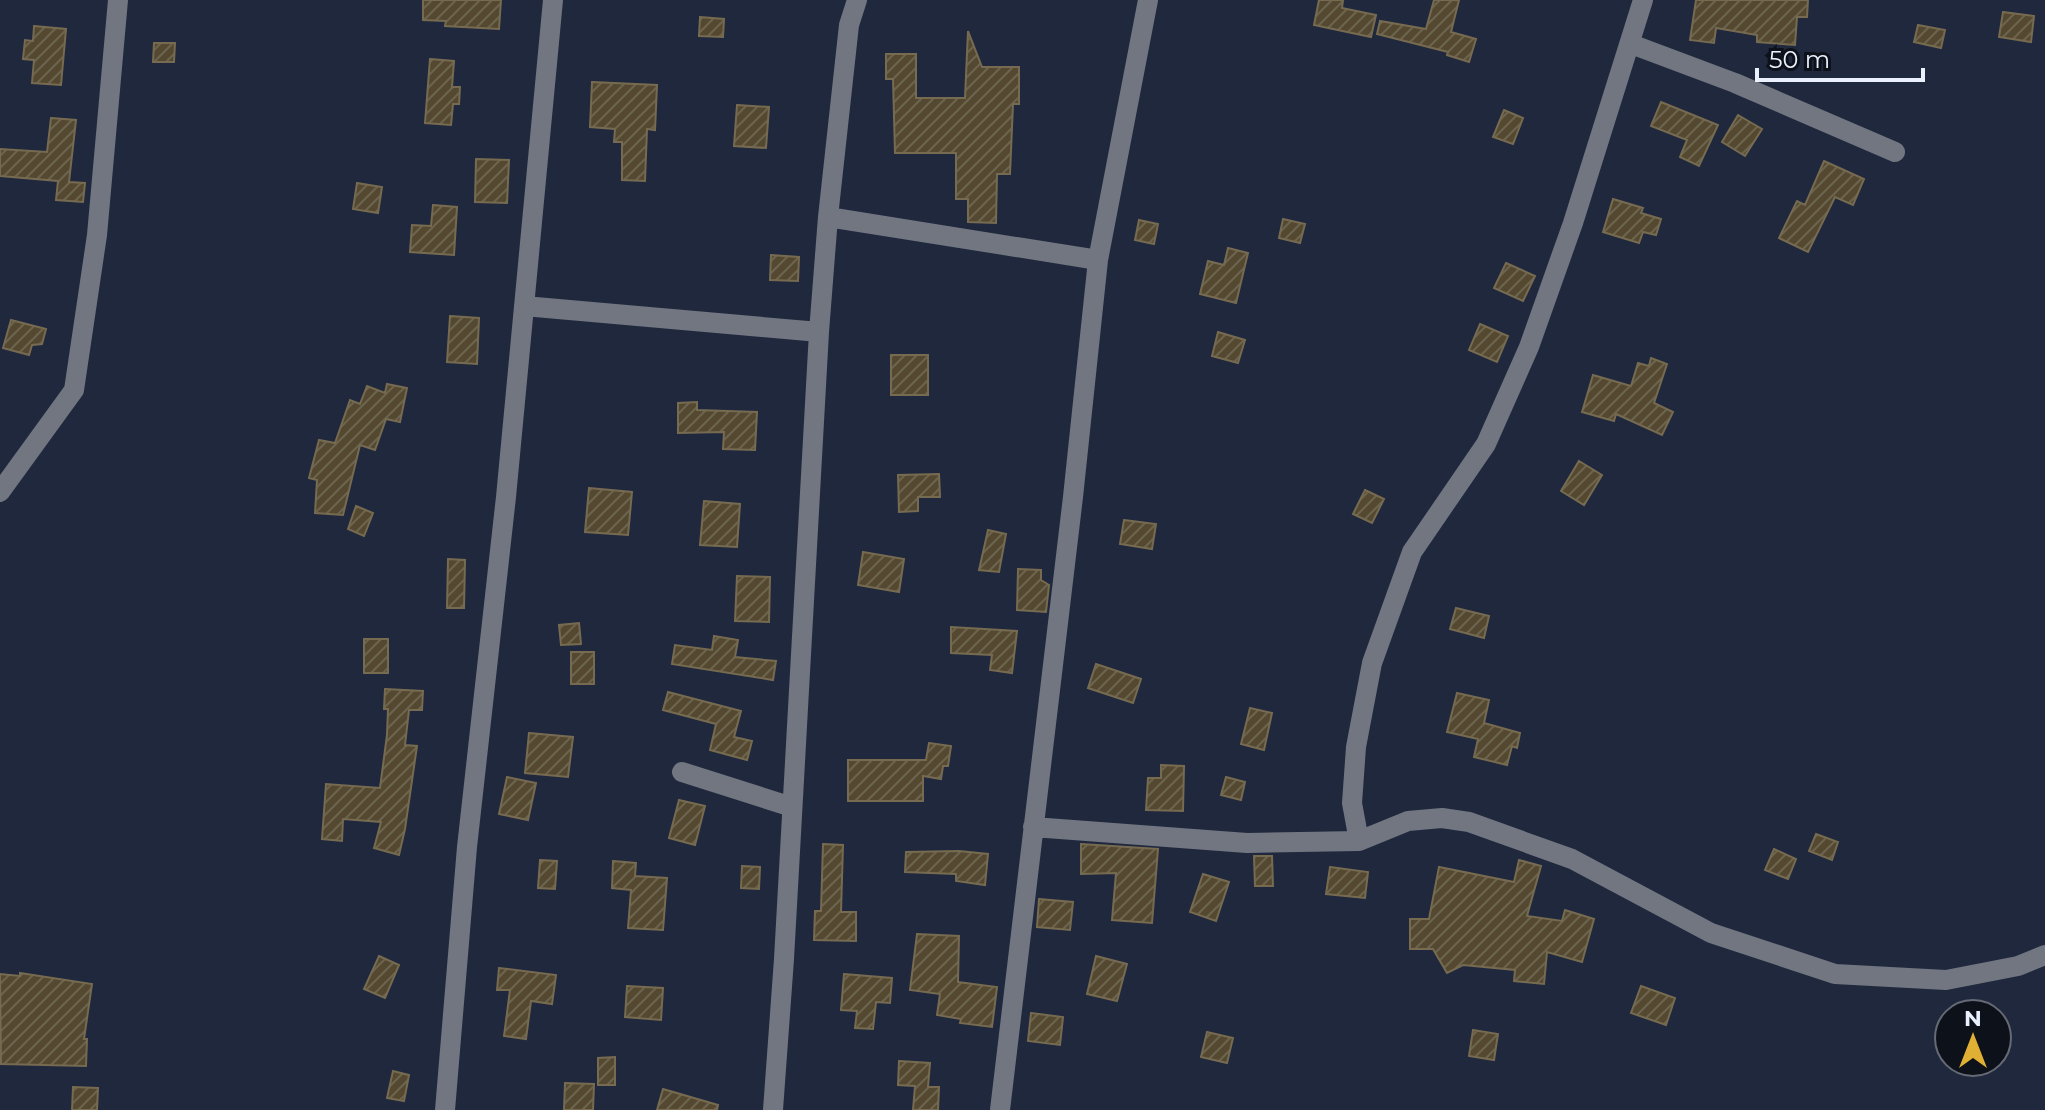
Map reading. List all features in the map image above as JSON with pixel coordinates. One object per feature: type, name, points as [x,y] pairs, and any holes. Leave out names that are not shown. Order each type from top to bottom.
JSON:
[{"type":"street","points":[[0,492],[74,390],[97,235],[118,0]]},
{"type":"street","points":[[445,1110],[467,847],[553,0]]},
{"type":"street","points":[[773,1110],[819,332],[849,25],[857,0]]},
{"type":"street","points":[[1000,1110],[1098,260],[1148,0]]},
{"type":"street","points":[[1359,841],[1352,803],[1356,747],[1372,663],[1412,552],[1486,444],[1529,347],[1643,0]]},
{"type":"street","points":[[1631,44],[1735,83],[1895,152]]},
{"type":"street","points":[[828,217],[1098,260]]},
{"type":"street","points":[[524,306],[819,332]]},
{"type":"street","points":[[682,772],[792,807]]},
{"type":"street","points":[[1033,827],[1247,843],[1359,841],[1396,825],[1424,818],[1469,822],[1572,859],[1711,933],[1835,974],[1946,980],[2018,966],[2045,955]]},
{"type":"building","points":[[423,0],[501,0],[499,29],[445,26],[446,21],[423,20]]},
{"type":"building","points":[[1319,0],[1343,0],[1342,8],[1376,15],[1371,37],[1314,25]]},
{"type":"building","points":[[1434,0],[1459,0],[1451,32],[1476,39],[1469,62],[1447,55],[1448,52],[1377,34],[1380,21],[1426,29]]},
{"type":"building","points":[[1696,0],[1808,0],[1807,17],[1797,17],[1795,45],[1757,42],[1757,35],[1716,28],[1714,43],[1690,40]]},
{"type":"building","points":[[2003,12],[2034,16],[2031,42],[1999,37]]},
{"type":"building","points":[[700,17],[724,19],[723,37],[699,36]]},
{"type":"building","points":[[1918,25],[1945,30],[1941,48],[1914,42]]},
{"type":"building","points":[[34,26],[66,29],[61,85],[32,83],[34,60],[23,59],[25,40],[33,41]]},
{"type":"building","points":[[968,31],[982,67],[1019,67],[1019,104],[1013,104],[1010,174],[997,174],[996,223],[968,222],[968,199],[956,199],[956,153],[895,153],[893,79],[886,79],[886,54],[916,54],[916,98],[965,98]]},
{"type":"building","points":[[154,43],[175,43],[174,62],[153,62]]},
{"type":"building","points":[[430,59],[454,61],[452,87],[460,87],[459,104],[453,104],[451,125],[425,123]]},
{"type":"building","points":[[592,82],[657,85],[655,130],[647,129],[645,181],[622,180],[622,142],[614,142],[615,129],[590,127]]},
{"type":"building","points":[[1661,102],[1718,125],[1699,166],[1680,157],[1687,140],[1651,126]]},
{"type":"building","points":[[737,105],[769,107],[766,148],[734,146]]},
{"type":"building","points":[[1504,110],[1523,118],[1513,144],[1493,137]]},
{"type":"building","points":[[1738,115],[1762,129],[1745,156],[1722,142]]},
{"type":"building","points":[[51,118],[76,120],[69,182],[85,183],[83,202],[56,200],[58,181],[0,176],[0,149],[47,152]]},
{"type":"building","points":[[476,159],[509,160],[507,203],[475,202]]},
{"type":"building","points":[[1824,161],[1864,179],[1853,205],[1835,197],[1808,252],[1779,238],[1797,201],[1805,205]]},
{"type":"building","points":[[357,183],[382,187],[378,213],[353,209]]},
{"type":"building","points":[[1613,199],[1643,208],[1641,213],[1661,219],[1656,235],[1643,232],[1639,243],[1603,232]]},
{"type":"building","points":[[433,205],[457,207],[454,255],[410,252],[412,225],[431,226]]},
{"type":"building","points":[[1283,219],[1305,224],[1300,243],[1279,238]]},
{"type":"building","points":[[1139,220],[1158,224],[1154,244],[1135,240]]},
{"type":"building","points":[[1228,248],[1248,253],[1236,303],[1200,294],[1208,261],[1224,265]]},
{"type":"building","points":[[771,255],[799,257],[798,281],[770,280]]},
{"type":"building","points":[[1506,263],[1535,276],[1523,301],[1494,288]]},
{"type":"building","points":[[450,316],[479,318],[477,364],[447,362]]},
{"type":"building","points":[[11,320],[46,329],[42,344],[32,345],[29,355],[3,348]]},
{"type":"building","points":[[1480,324],[1508,336],[1497,362],[1469,350]]},
{"type":"building","points":[[1218,332],[1245,340],[1238,363],[1212,356]]},
{"type":"building","points":[[891,355],[928,355],[928,395],[891,395]]},
{"type":"building","points":[[1651,358],[1667,364],[1654,403],[1673,412],[1662,435],[1616,414],[1614,421],[1582,412],[1593,375],[1631,386],[1638,363],[1649,366]]},
{"type":"building","points":[[387,384],[407,388],[400,422],[386,419],[375,450],[360,445],[343,515],[315,513],[317,480],[309,478],[319,440],[335,443],[350,400],[360,404],[367,386],[385,393]]},
{"type":"building","points":[[697,402],[697,410],[757,412],[755,450],[723,449],[724,432],[678,433],[678,403]]},
{"type":"building","points":[[1579,461],[1602,475],[1584,505],[1561,491]]},
{"type":"building","points":[[939,474],[940,497],[918,497],[918,511],[899,512],[898,475]]},
{"type":"building","points":[[589,488],[632,492],[628,535],[585,532]]},
{"type":"building","points":[[1365,490],[1384,499],[1372,523],[1353,514]]},
{"type":"building","points":[[704,501],[740,504],[737,547],[700,545]]},
{"type":"building","points":[[356,506],[373,513],[364,536],[348,529]]},
{"type":"building","points":[[1124,520],[1156,524],[1152,549],[1120,544]]},
{"type":"building","points":[[988,530],[1006,534],[999,572],[979,570]]},
{"type":"building","points":[[863,552],[904,559],[899,592],[858,585]]},
{"type":"building","points":[[448,559],[465,560],[464,608],[447,608]]},
{"type":"building","points":[[1018,569],[1041,570],[1041,580],[1049,585],[1046,612],[1017,610]]},
{"type":"building","points":[[737,576],[770,577],[769,622],[735,621]]},
{"type":"building","points":[[1456,608],[1489,616],[1484,638],[1450,629]]},
{"type":"building","points":[[579,623],[581,644],[561,645],[559,625]]},
{"type":"building","points":[[951,627],[1017,631],[1012,673],[990,670],[992,655],[951,653]]},
{"type":"building","points":[[714,636],[738,640],[735,657],[776,661],[773,680],[672,664],[675,645],[712,650]]},
{"type":"building","points":[[364,639],[388,639],[388,673],[364,673]]},
{"type":"building","points":[[571,652],[594,652],[594,684],[571,684]]},
{"type":"building","points":[[1096,664],[1141,679],[1133,703],[1088,688]]},
{"type":"building","points":[[385,689],[423,691],[422,710],[409,710],[405,745],[417,746],[399,855],[374,848],[381,822],[343,819],[342,841],[322,839],[326,784],[380,788],[387,735]]},
{"type":"building","points":[[668,692],[741,711],[734,737],[752,741],[747,760],[710,750],[716,724],[663,710]]},
{"type":"building","points":[[1457,693],[1489,700],[1484,723],[1520,733],[1517,748],[1512,746],[1507,765],[1474,757],[1478,739],[1447,732]]},
{"type":"building","points":[[1250,708],[1272,713],[1264,750],[1241,744]]},
{"type":"building","points":[[529,733],[573,737],[568,777],[525,773]]},
{"type":"building","points":[[929,743],[951,746],[948,766],[943,766],[941,779],[923,776],[923,801],[848,801],[848,760],[926,760]]},
{"type":"building","points":[[1161,765],[1184,766],[1183,811],[1146,810],[1148,778],[1161,778]]},
{"type":"building","points":[[507,777],[536,783],[528,820],[499,814]]},
{"type":"building","points":[[1226,777],[1245,782],[1241,800],[1221,795]]},
{"type":"building","points":[[679,800],[705,806],[695,845],[669,838]]},
{"type":"building","points":[[1816,834],[1838,842],[1832,860],[1809,851]]},
{"type":"building","points":[[823,844],[843,845],[841,912],[856,912],[856,941],[814,940],[815,911],[821,911]]},
{"type":"building","points":[[1081,844],[1158,849],[1152,923],[1112,920],[1116,873],[1081,874]]},
{"type":"building","points":[[1774,849],[1796,859],[1788,879],[1765,870]]},
{"type":"building","points":[[906,852],[988,854],[985,885],[956,881],[956,874],[905,872]]},
{"type":"building","points":[[1254,856],[1272,856],[1273,886],[1255,886]]},
{"type":"building","points":[[540,860],[557,861],[555,889],[538,888]]},
{"type":"building","points":[[1519,860],[1541,866],[1527,916],[1562,921],[1565,910],[1594,919],[1582,962],[1547,952],[1544,984],[1514,981],[1515,970],[1463,965],[1447,973],[1433,949],[1410,949],[1410,919],[1429,919],[1439,867],[1514,882]]},
{"type":"building","points":[[613,861],[636,863],[635,876],[667,878],[663,930],[628,928],[631,890],[612,888]]},
{"type":"building","points":[[742,866],[760,867],[759,889],[741,888]]},
{"type":"building","points":[[1330,867],[1368,872],[1365,898],[1326,894]]},
{"type":"building","points":[[1203,874],[1229,882],[1216,921],[1190,912]]},
{"type":"building","points":[[1039,899],[1073,902],[1070,930],[1037,927]]},
{"type":"building","points":[[917,934],[959,936],[958,982],[997,987],[992,1027],[960,1023],[961,1019],[937,1015],[940,994],[910,990]]},
{"type":"building","points":[[379,956],[399,965],[385,998],[364,989]]},
{"type":"building","points":[[1096,956],[1127,964],[1117,1001],[1087,994]]},
{"type":"building","points":[[499,968],[556,975],[552,1004],[531,1001],[526,1039],[504,1036],[510,990],[497,990]]},
{"type":"building","points":[[20,973],[92,984],[84,1039],[87,1039],[86,1066],[1,1064],[0,974],[20,976]]},
{"type":"building","points":[[844,974],[892,978],[890,1003],[876,1002],[873,1029],[855,1028],[857,1011],[841,1010]]},
{"type":"building","points":[[627,986],[663,988],[661,1020],[625,1017]]},
{"type":"building","points":[[1641,986],[1675,998],[1666,1025],[1631,1013]]},
{"type":"building","points":[[1031,1013],[1063,1017],[1060,1045],[1028,1041]]},
{"type":"building","points":[[1473,1030],[1498,1034],[1494,1060],[1469,1056]]},
{"type":"building","points":[[1207,1032],[1233,1038],[1227,1063],[1201,1057]]},
{"type":"building","points":[[615,1057],[615,1085],[598,1085],[598,1058]]},
{"type":"building","points":[[899,1061],[930,1063],[928,1087],[939,1087],[938,1110],[913,1110],[915,1086],[898,1085]]},
{"type":"building","points":[[393,1071],[409,1075],[404,1101],[387,1098]]},
{"type":"building","points":[[565,1083],[594,1084],[593,1110],[564,1110]]},
{"type":"building","points":[[73,1087],[98,1088],[97,1110],[72,1110]]},
{"type":"building","points":[[663,1089],[718,1105],[717,1110],[657,1110]]}]
